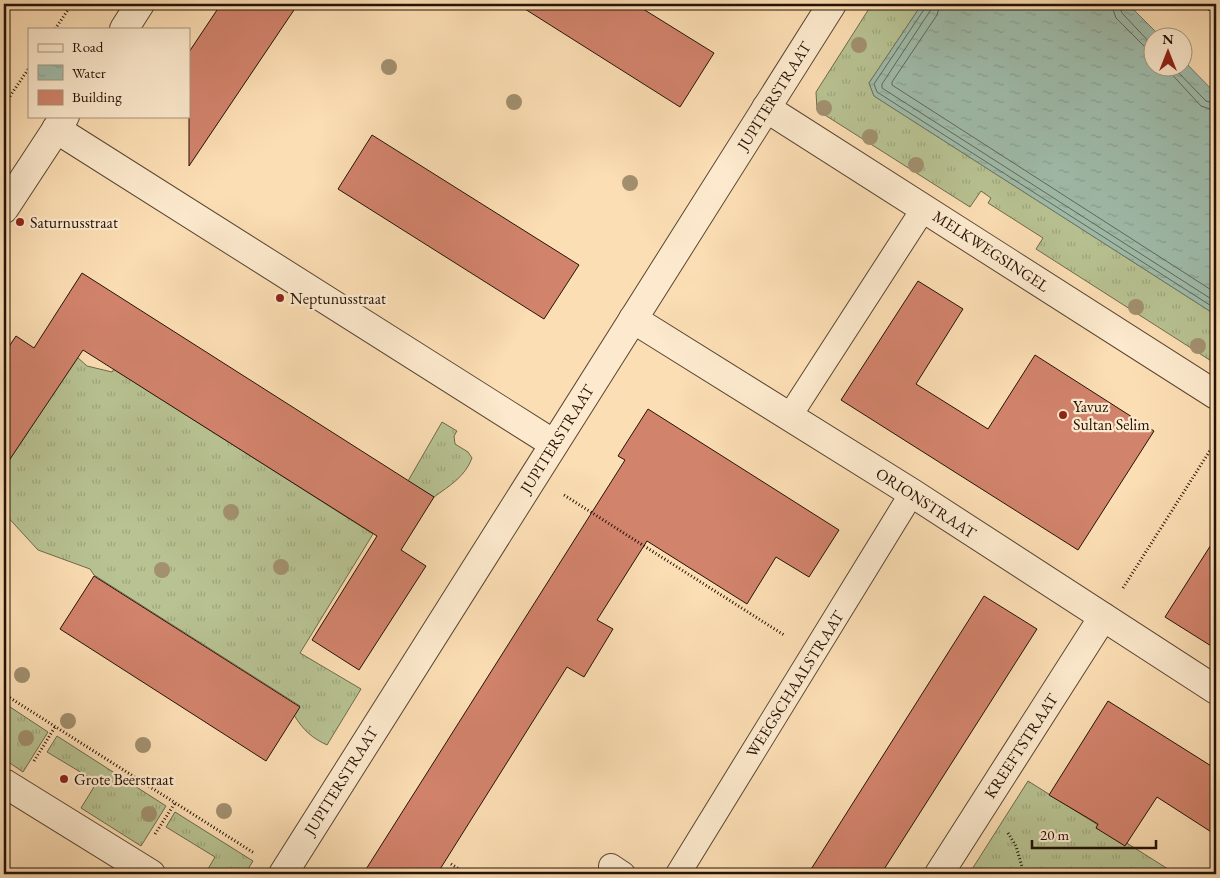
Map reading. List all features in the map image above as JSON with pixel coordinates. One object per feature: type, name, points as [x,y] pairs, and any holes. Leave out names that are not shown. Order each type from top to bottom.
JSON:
[{"type":"street","points":[[125,28],[140,4]]},
{"type":"street","name":"JUPITERSTRAAT","points":[[283,873],[832,4]]},
{"type":"street","name":"MELKWEGSINGEL","points":[[766,108],[1216,395]]},
{"type":"street","points":[[4,209],[60,123],[554,444]]},
{"type":"street","name":"ORIONSTRAAT","points":[[633,319],[912,493],[1216,690]]},
{"type":"street","name":"KREEFTSTRAAT","points":[[938,874],[1103,618]]},
{"type":"street","points":[[4,783],[151,874]]},
{"type":"lane","points":[[789,417],[924,208]]},
{"type":"lane","name":"WEEGSCHAALSTRAAT","points":[[678,874],[912,493]]},
{"type":"path","points":[[56,28],[72,4]]},
{"type":"path","points":[[1204,4],[1216,17]]},
{"type":"path","points":[[4,105],[28,69]]},
{"type":"path","points":[[1103,618],[1216,441]]},
{"type":"path","points":[[534,476],[814,653]]},
{"type":"path","points":[[4,694],[283,873]]},
{"type":"path","points":[[451,864],[467,874]]},
{"type":"green space","points":[[872,4],[922,4],[869,83],[874,96],[1216,315],[1216,364],[1036,249],[1043,238],[988,203],[991,198],[981,191],[970,207],[817,110],[816,92]]},
{"type":"green space","points":[[77,357],[87,366],[112,372],[114,369],[373,534],[300,653],[361,689],[327,745],[308,733],[297,720],[294,715],[300,706],[94,575],[90,569],[38,550],[4,513],[4,468]]},
{"type":"green space","points":[[442,422],[457,431],[454,436],[455,444],[468,452],[472,458],[461,476],[434,497],[408,481]]},
{"type":"green space","points":[[4,703],[48,732],[23,772],[4,759]]},
{"type":"green space","points":[[57,736],[166,806],[141,846],[81,808],[97,782],[47,752]]},
{"type":"green space","points":[[1028,781],[1176,874],[969,874]]},
{"type":"green space","points":[[175,812],[253,861],[245,874],[205,874],[215,857],[166,827]]},
{"type":"water","points":[[922,4],[1128,4],[1152,28],[1142,28],[1142,78],[1192,78],[1192,69],[1216,94],[1216,315],[874,96],[869,83]]},
{"type":"building","points":[[221,4],[298,4],[189,166],[190,50]]},
{"type":"building","points":[[517,4],[635,4],[714,53],[680,107]]},
{"type":"building","points":[[372,135],[579,265],[544,319],[338,189]]},
{"type":"building","points":[[82,273],[434,497],[401,550],[426,566],[359,670],[312,640],[377,536],[83,350],[4,468],[4,354],[16,336],[34,348]]},
{"type":"building","name":"Yavuz Sultan Selim","points":[[918,281],[963,309],[916,384],[988,429],[1035,355],[1154,431],[1078,550],[841,400]]},
{"type":"building","points":[[648,409],[839,530],[809,577],[776,557],[747,604],[647,541],[597,620],[613,629],[584,677],[567,667],[437,874],[363,874],[625,460],[618,456]]},
{"type":"building","points":[[1216,537],[1216,649],[1165,617]]},
{"type":"building","points":[[94,576],[300,707],[266,761],[60,629]]},
{"type":"building","points":[[984,596],[1037,629],[881,874],[808,874]]},
{"type":"building","points":[[1108,701],[1216,769],[1216,835],[1157,797],[1125,846],[1096,828],[1098,824],[1049,795]]},
{"type":"place","name":"Saturnusstraat","points":[[20,222]]},
{"type":"place","name":"Neptunusstraat","points":[[280,298]]},
{"type":"place","name":"Yavuz Sultan Selim","points":[[1063,415]]},
{"type":"place","name":"Grote Beerstraat","points":[[64,779]]}]
